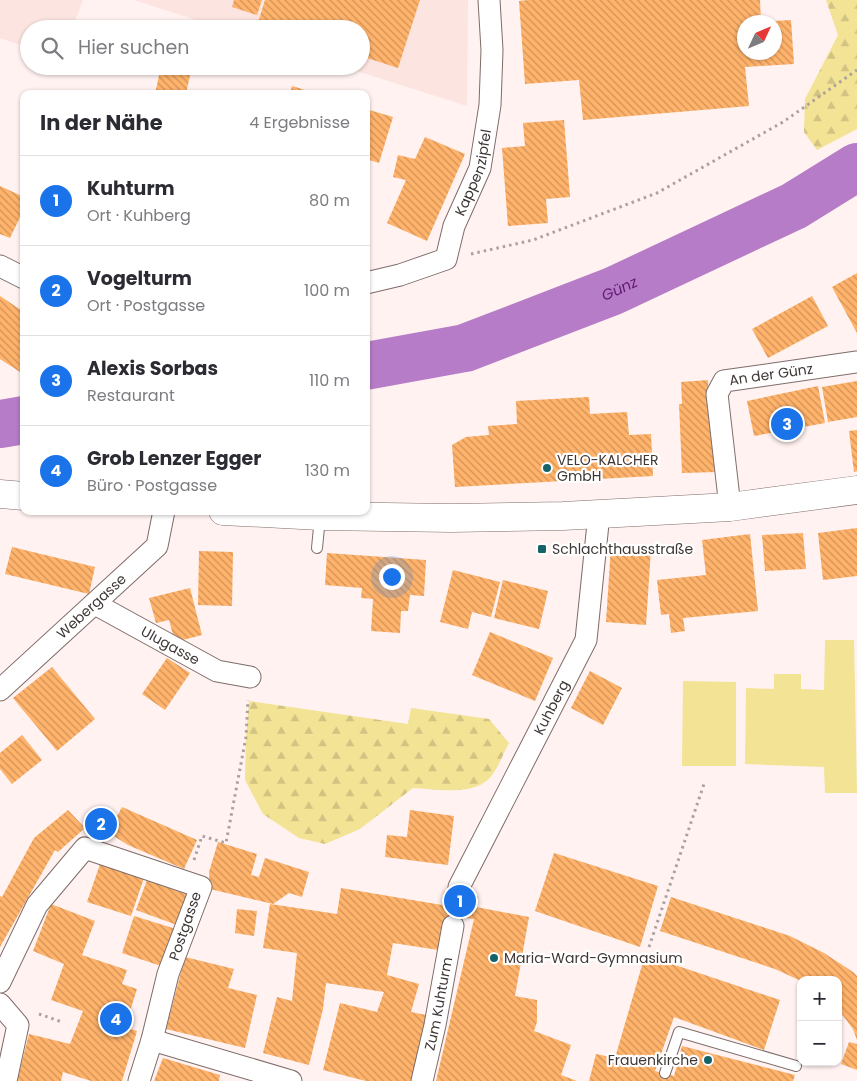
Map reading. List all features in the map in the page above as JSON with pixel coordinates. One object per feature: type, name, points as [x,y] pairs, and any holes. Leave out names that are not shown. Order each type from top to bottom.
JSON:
[{"type":"main road","points":[[301,515],[469,518],[599,514],[730,508],[857,490]]},
{"type":"main road","points":[[0,494],[20,496]]},
{"type":"street","name":"Kappenzipfel","points":[[446,259],[454,226],[480,168],[490,105],[492,50],[489,0]]},
{"type":"street","points":[[370,282],[400,275],[446,259]]},
{"type":"street","points":[[0,266],[20,276]]},
{"type":"street","name":"An der Günz","points":[[730,508],[718,394],[724,381],[857,362]]},
{"type":"street","name":"Kuhberg","points":[[459,887],[586,640],[599,514]]},
{"type":"street","name":"Webergasse","points":[[0,690],[96,604],[157,546],[163,515]]},
{"type":"street","name":"Ulugasse","points":[[96,604],[217,671],[250,677]]},
{"type":"street","name":"Postgasse","points":[[0,982],[38,905],[85,848],[200,888],[168,974],[152,1040],[139,1081]]},
{"type":"street","name":"Zum Kuhturm","points":[[422,1081],[435,1025],[453,926]]},
{"type":"street","points":[[0,1004],[18,1025],[6,1081]]},
{"type":"street","points":[[152,1040],[291,1081]]},
{"type":"lane","points":[[318,548],[320,516]]},
{"type":"lane","points":[[665,1073],[678,1032],[796,1066]]},
{"type":"path","points":[[446,259],[533,240],[657,193],[783,122],[857,70]]},
{"type":"path","points":[[186,882],[202,836],[226,843],[246,737],[250,677]]},
{"type":"path","points":[[649,947],[705,782]]},
{"type":"shaded area","points":[[0,0],[83,0],[75,20],[20,20],[20,45],[0,38]]},
{"type":"shaded area","points":[[134,0],[468,0],[467,106],[369,75],[370,20],[196,20]]},
{"type":"green space","points":[[826,0],[857,0],[857,129],[817,150],[804,132],[805,99],[838,35]]},
{"type":"green space","points":[[825,640],[854,640],[857,793],[825,793],[824,767],[745,764],[746,688],[774,689],[774,674],[801,674],[801,689],[824,690]]},
{"type":"green space","points":[[683,681],[736,682],[736,766],[682,766]]},
{"type":"green space","points":[[249,701],[408,724],[411,708],[489,719],[509,743],[499,764],[485,782],[477,786],[456,790],[413,788],[360,829],[325,844],[299,838],[263,814],[245,780]]},
{"type":"building","points":[[234,0],[262,0],[257,15],[232,7]]},
{"type":"building","points":[[265,0],[420,0],[398,68],[370,59],[370,20],[259,20]]},
{"type":"building","points":[[760,0],[761,15],[737,15],[737,60],[782,60],[782,21],[791,20],[794,64],[745,67],[749,106],[583,120],[579,80],[525,84],[519,1]]},
{"type":"building","points":[[159,75],[190,75],[187,90],[156,90]]},
{"type":"building","points":[[292,86],[305,90],[291,90]]},
{"type":"building","points":[[370,110],[393,117],[379,163],[370,160]]},
{"type":"building","points":[[564,120],[570,197],[546,199],[548,223],[508,226],[502,148],[525,146],[523,123]]},
{"type":"building","points":[[425,137],[465,154],[427,241],[387,223],[406,180],[393,177],[398,155],[415,159]]},
{"type":"building","points":[[0,186],[20,195],[20,217],[10,238],[0,234]]},
{"type":"building","points":[[857,273],[857,333],[832,287]]},
{"type":"building","points":[[0,296],[20,309],[20,372],[0,359]]},
{"type":"building","points":[[812,296],[828,326],[768,358],[752,329]]},
{"type":"building","points":[[708,380],[717,472],[682,473],[679,404],[682,404],[681,382]]},
{"type":"building","points":[[857,381],[857,417],[828,422],[822,387]]},
{"type":"building","points":[[818,386],[825,423],[754,436],[747,401]]},
{"type":"building","points":[[589,397],[590,414],[627,412],[629,435],[651,434],[653,476],[455,487],[452,445],[466,437],[489,435],[488,426],[517,424],[516,401]]},
{"type":"building","points":[[857,430],[857,471],[854,472],[849,431]]},
{"type":"building","points":[[857,528],[857,576],[823,580],[818,533]]},
{"type":"building","points":[[803,533],[806,569],[765,571],[762,535]]},
{"type":"building","points":[[750,534],[758,611],[683,618],[685,631],[671,633],[669,614],[661,615],[657,580],[706,575],[702,540]]},
{"type":"building","points":[[611,546],[651,549],[646,625],[606,622]]},
{"type":"building","points":[[12,547],[95,567],[89,594],[5,574]]},
{"type":"building","points":[[199,551],[233,552],[232,606],[198,605]]},
{"type":"building","points":[[327,553],[426,560],[424,596],[410,595],[408,611],[401,611],[400,633],[371,631],[373,599],[361,598],[362,588],[325,585]]},
{"type":"building","points":[[453,570],[500,582],[491,617],[472,612],[468,629],[440,622]]},
{"type":"building","points":[[503,580],[548,591],[539,629],[494,618]]},
{"type":"building","points":[[190,588],[202,635],[175,642],[169,620],[156,623],[149,598]]},
{"type":"building","points":[[490,632],[553,658],[535,701],[472,675]]},
{"type":"building","points":[[167,658],[190,673],[165,710],[142,694]]},
{"type":"building","points":[[52,667],[95,719],[57,751],[13,698]]},
{"type":"building","points":[[590,671],[622,688],[603,725],[571,708]]},
{"type":"building","points":[[22,735],[42,760],[12,784],[0,769],[0,753]]},
{"type":"building","points":[[122,807],[197,840],[184,869],[128,845],[109,833],[105,841],[85,828],[100,810],[115,820]]},
{"type":"building","points":[[68,810],[85,828],[58,852],[55,850],[0,947],[0,896],[2,897],[34,838]]},
{"type":"building","points":[[410,810],[454,816],[448,865],[385,857],[387,835],[407,837]]},
{"type":"building","points":[[218,842],[257,854],[251,875],[259,877],[265,858],[309,872],[302,897],[289,893],[273,904],[210,889],[209,872]]},
{"type":"building","points":[[554,853],[658,886],[640,947],[535,911]]},
{"type":"building","points":[[100,864],[144,878],[131,916],[87,902]]},
{"type":"building","points":[[147,880],[188,895],[177,925],[136,910]]},
{"type":"building","points":[[341,888],[442,905],[444,891],[478,896],[476,907],[529,917],[515,996],[537,1000],[537,1022],[534,1031],[571,1045],[561,1075],[577,1081],[436,1081],[474,919],[451,916],[445,951],[393,943],[387,975],[419,984],[411,1012],[431,1016],[415,1081],[366,1081],[323,1070],[340,1003],[377,1012],[384,992],[326,983],[323,1009],[309,1065],[263,1053],[277,997],[292,1001],[297,953],[263,948],[270,904],[337,914]]},
{"type":"building","points":[[671,897],[790,936],[824,953],[857,976],[857,1040],[853,1029],[842,1014],[842,976],[797,976],[797,979],[775,969],[660,931]]},
{"type":"building","points":[[51,904],[95,921],[82,955],[127,970],[122,984],[137,989],[125,1027],[137,1031],[122,1081],[91,1081],[63,1072],[61,1081],[17,1081],[29,1034],[70,1044],[83,1011],[51,1000],[64,964],[33,951]]},
{"type":"building","points":[[237,909],[257,911],[254,936],[235,933]]},
{"type":"building","points":[[134,916],[176,929],[164,967],[122,953]]},
{"type":"building","name":"Maria-Ward-Gymnasium","points":[[645,955],[780,1000],[764,1050],[674,1017],[655,1071],[674,1076],[682,1046],[795,1075],[793,1081],[589,1081],[596,1054],[615,1058]]},
{"type":"building","points":[[185,957],[234,969],[228,988],[257,995],[245,1048],[166,1029]]},
{"type":"building","points":[[849,1042],[857,1044],[857,1070],[842,1064]]},
{"type":"building","points":[[163,1058],[220,1075],[219,1081],[154,1081]]},
{"type":"waterway","name":"Günz","points":[[370,365],[465,348],[613,291],[794,206],[857,167]]},
{"type":"waterway","name":"Günz","points":[[0,424],[20,421]]},
{"type":"place","name":"Alexis Sorbas","points":[[787,424]]},
{"type":"place","name":"VELO-KALCHER GmbH","points":[[547,468]]},
{"type":"place","name":"Schlachthausstraße","points":[[542,549]]},
{"type":"place","name":"Vogelturm","points":[[101,824]]},
{"type":"place","name":"Kuhturm","points":[[460,901]]},
{"type":"place","name":"Maria-Ward-Gymnasium","points":[[494,958]]},
{"type":"place","name":"Grob Lenzer Egger","points":[[116,1019]]},
{"type":"place","name":"Frauenkirche","points":[[708,1060]]}]
